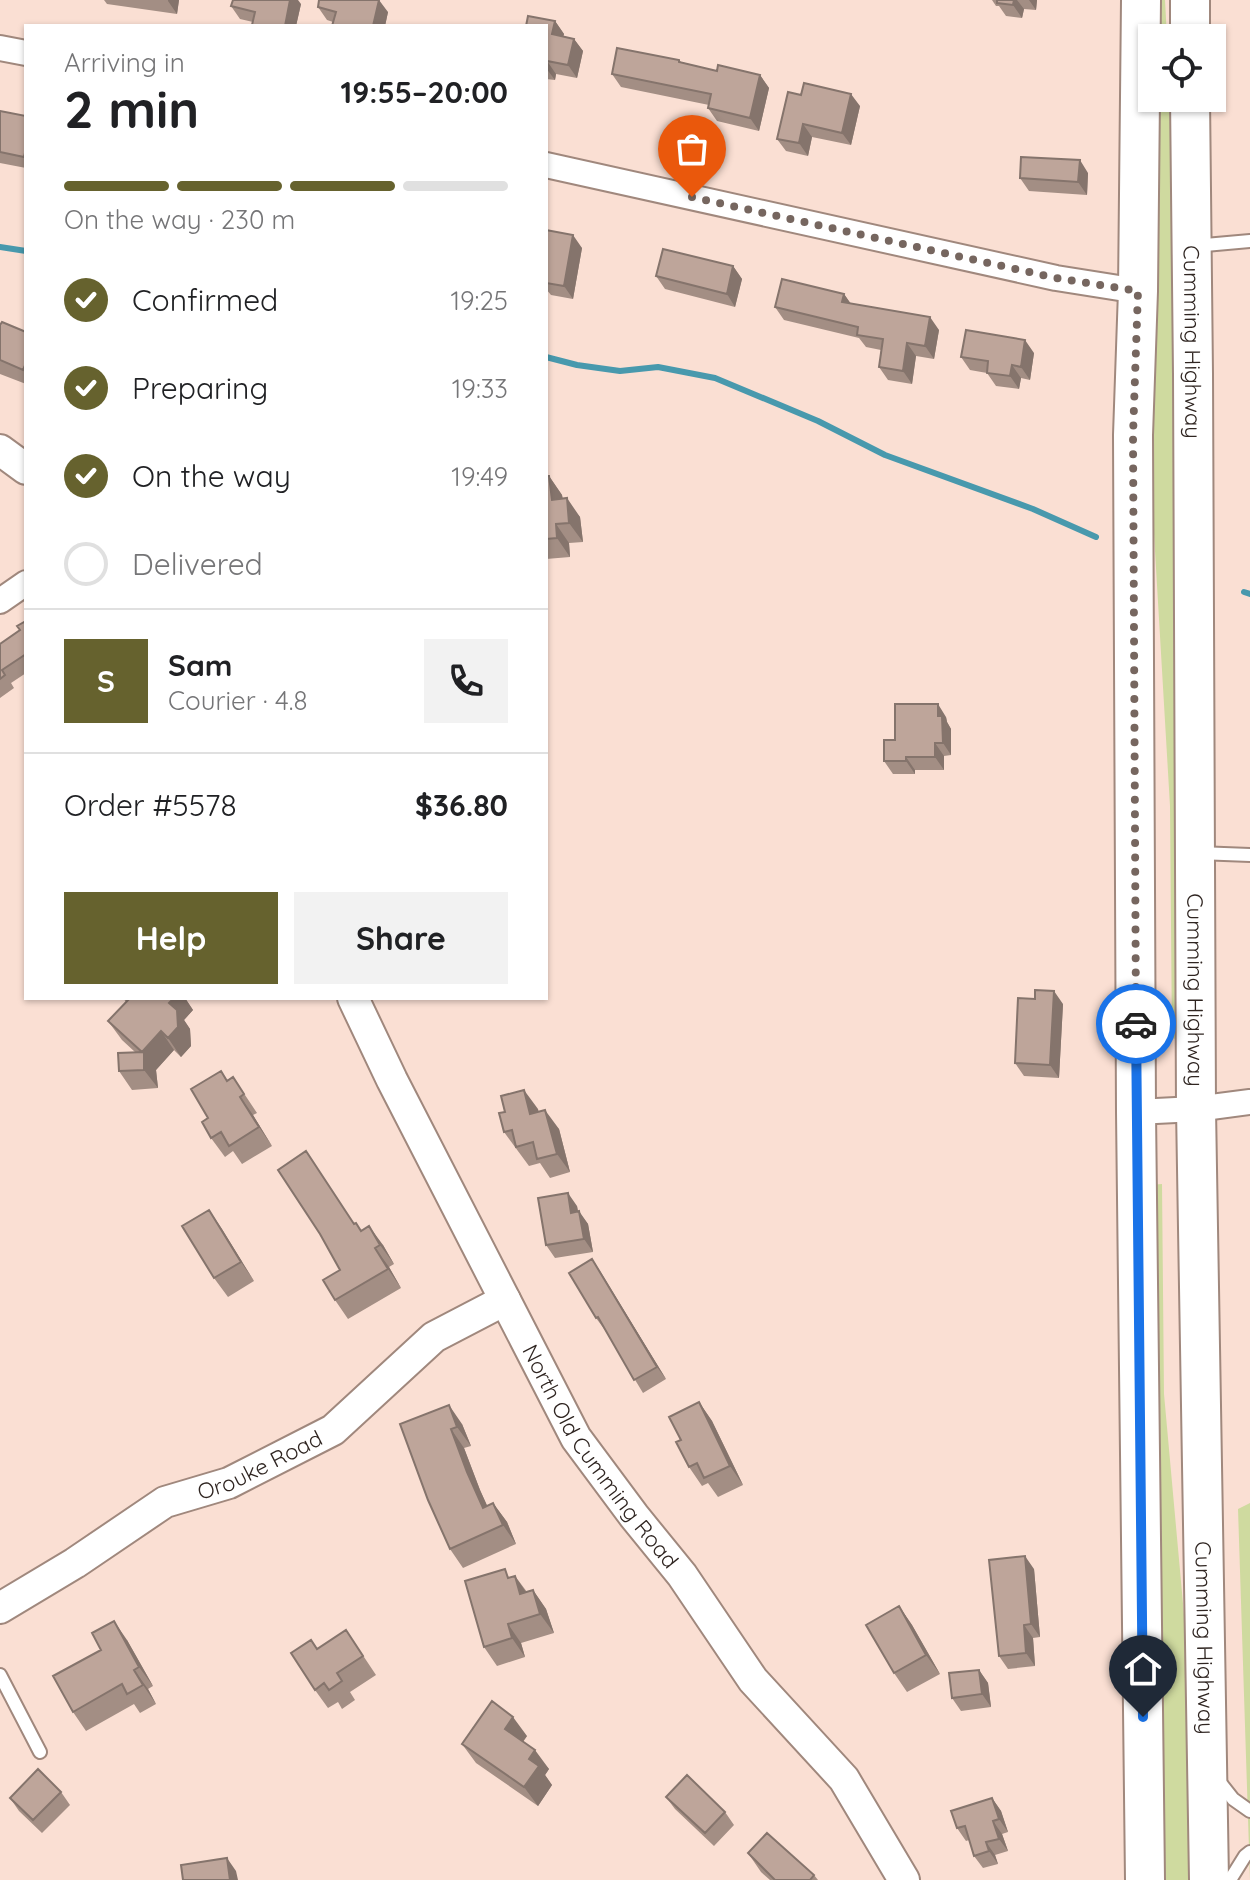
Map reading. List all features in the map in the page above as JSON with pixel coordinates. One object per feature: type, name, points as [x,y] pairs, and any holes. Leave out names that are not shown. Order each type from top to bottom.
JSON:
[{"type":"highway","points":[[1141,0],[1133,435],[1136,1112],[1145,1880]]},
{"type":"highway","points":[[1190,0],[1190,24]]},
{"type":"highway","name":"Cumming Highway","points":[[1190,112],[1196,1109],[1209,1880]]},
{"type":"street","points":[[0,48],[24,53]]},
{"type":"street","points":[[548,165],[1056,278],[1138,291]]},
{"type":"street","points":[[0,450],[24,468]]},
{"type":"street","points":[[0,601],[24,584]]},
{"type":"street","name":"North Old Cumming Road","points":[[354,1000],[576,1438],[682,1575],[753,1680],[844,1779],[904,1880]]},
{"type":"street","points":[[1136,1112],[1250,1102]]},
{"type":"street","name":"Orouke Road","points":[[0,1608],[75,1563],[165,1502],[229,1483],[333,1430],[434,1337],[505,1300]]},
{"type":"lane","points":[[1191,246],[1250,241]]},
{"type":"lane","points":[[1195,853],[1250,855]]},
{"type":"lane","points":[[0,1675],[40,1752]]},
{"type":"lane","points":[[1207,1764],[1233,1799],[1250,1811]]},
{"type":"lane","points":[[1230,1880],[1250,1852]]},
{"type":"green space","points":[[1152,0],[1165,0],[1166,24],[1152,24]]},
{"type":"green space","points":[[1150,112],[1170,112],[1183,397],[1180,1040],[1172,1038],[1170,806],[1146,398]]},
{"type":"green space","points":[[1162,1184],[1164,1394],[1195,1736],[1200,1880],[1160,1880],[1149,1185]]},
{"type":"green space","points":[[1250,1503],[1250,1880],[1238,1509]]},
{"type":"building","points":[[233,0],[290,0],[285,24],[252,24],[255,12],[231,6]]},
{"type":"building","points":[[319,0],[379,0],[373,24],[333,24],[336,12],[318,7]]},
{"type":"building","points":[[997,0],[1014,0],[1013,5],[997,3]]},
{"type":"building","points":[[528,16],[555,21],[552,34],[574,39],[568,65],[548,61],[548,24],[526,24]]},
{"type":"building","points":[[617,48],[717,71],[718,65],[760,75],[750,118],[708,108],[711,94],[612,74]]},
{"type":"building","points":[[804,83],[851,94],[842,133],[803,124],[799,143],[777,139],[788,92],[801,95]]},
{"type":"building","points":[[0,111],[24,116],[24,157],[0,152]]},
{"type":"building","points":[[1021,157],[1080,160],[1078,182],[1020,178]]},
{"type":"building","points":[[548,230],[573,235],[564,286],[548,283]]},
{"type":"building","points":[[663,249],[733,266],[727,294],[656,276]]},
{"type":"building","points":[[782,279],[844,294],[842,302],[930,317],[925,346],[907,343],[903,371],[879,367],[883,339],[857,335],[858,327],[775,307]]},
{"type":"building","points":[[2,322],[24,331],[23,370],[0,360]]},
{"type":"building","points":[[966,330],[1025,340],[1021,367],[1012,365],[1010,376],[987,373],[988,361],[961,357]]},
{"type":"building","points":[[548,476],[552,500],[567,498],[569,523],[556,524],[557,538],[548,539]]},
{"type":"building","points":[[24,622],[24,655],[2,670],[5,675],[0,679],[0,644],[20,630],[17,626]]},
{"type":"building","points":[[895,704],[938,704],[938,716],[942,716],[943,743],[935,743],[935,757],[884,761],[884,740],[895,740]]},
{"type":"building","points":[[1035,990],[1054,991],[1050,1065],[1015,1063],[1018,998],[1035,999]]},
{"type":"building","points":[[128,1000],[172,1000],[169,1003],[177,1010],[178,1027],[168,1038],[161,1031],[142,1052],[108,1021]]},
{"type":"building","points":[[144,1052],[144,1070],[119,1071],[118,1053]]},
{"type":"building","points":[[221,1071],[227,1081],[233,1077],[244,1094],[240,1097],[259,1127],[229,1146],[221,1132],[211,1138],[202,1122],[208,1118],[191,1089]]},
{"type":"building","points":[[524,1090],[530,1114],[545,1110],[557,1154],[537,1159],[533,1142],[516,1147],[512,1130],[504,1132],[499,1113],[505,1112],[501,1096]]},
{"type":"building","points":[[306,1151],[354,1224],[361,1231],[369,1226],[380,1245],[375,1248],[388,1269],[335,1300],[323,1280],[340,1270],[278,1170]]},
{"type":"building","points":[[568,1193],[571,1213],[579,1211],[584,1239],[546,1245],[538,1198]]},
{"type":"building","points":[[209,1210],[241,1262],[214,1278],[182,1226]]},
{"type":"building","points":[[592,1259],[657,1367],[634,1380],[569,1273]]},
{"type":"building","points":[[699,1402],[730,1466],[704,1478],[697,1463],[689,1467],[676,1442],[681,1440],[669,1417]]},
{"type":"building","points":[[449,1405],[457,1427],[451,1429],[483,1508],[493,1503],[503,1525],[450,1549],[400,1424]]},
{"type":"building","points":[[1025,1556],[1031,1624],[1024,1625],[1026,1653],[999,1656],[989,1560]]},
{"type":"building","points":[[505,1569],[508,1578],[515,1576],[520,1594],[533,1590],[540,1614],[508,1624],[512,1638],[484,1647],[465,1581]]},
{"type":"building","points":[[899,1606],[926,1655],[894,1673],[866,1625]]},
{"type":"building","points":[[114,1621],[139,1667],[134,1670],[143,1685],[127,1694],[122,1684],[73,1712],[53,1676],[101,1650],[92,1633]]},
{"type":"building","points":[[346,1630],[363,1656],[337,1673],[342,1681],[329,1690],[324,1683],[315,1690],[291,1653],[311,1640],[317,1649]]},
{"type":"building","points":[[979,1670],[982,1694],[952,1698],[949,1673]]},
{"type":"building","points":[[492,1701],[513,1717],[505,1729],[535,1750],[529,1759],[539,1766],[524,1787],[462,1744]]},
{"type":"building","points":[[38,1769],[61,1792],[33,1820],[10,1798]]},
{"type":"building","points":[[687,1775],[725,1812],[705,1833],[666,1797]]},
{"type":"building","points":[[992,1798],[999,1819],[993,1821],[999,1839],[986,1842],[989,1851],[974,1856],[965,1826],[957,1828],[951,1811]]},
{"type":"building","points":[[767,1833],[814,1875],[810,1880],[775,1880],[748,1853]]},
{"type":"building","points":[[227,1858],[230,1880],[183,1880],[181,1865]]},
{"type":"waterway","points":[[0,247],[24,251]]},
{"type":"waterway","points":[[548,358],[620,371],[658,367],[715,378],[818,421],[885,455],[1033,509],[1096,537]]},
{"type":"waterway","points":[[1244,592],[1250,594]]},
{"type":"way so far","points":[[692,197],[1056,278],[1138,291],[1133,435],[1136,1024]]},
{"type":"route","points":[[1136,1024],[1143,1717]]}]
